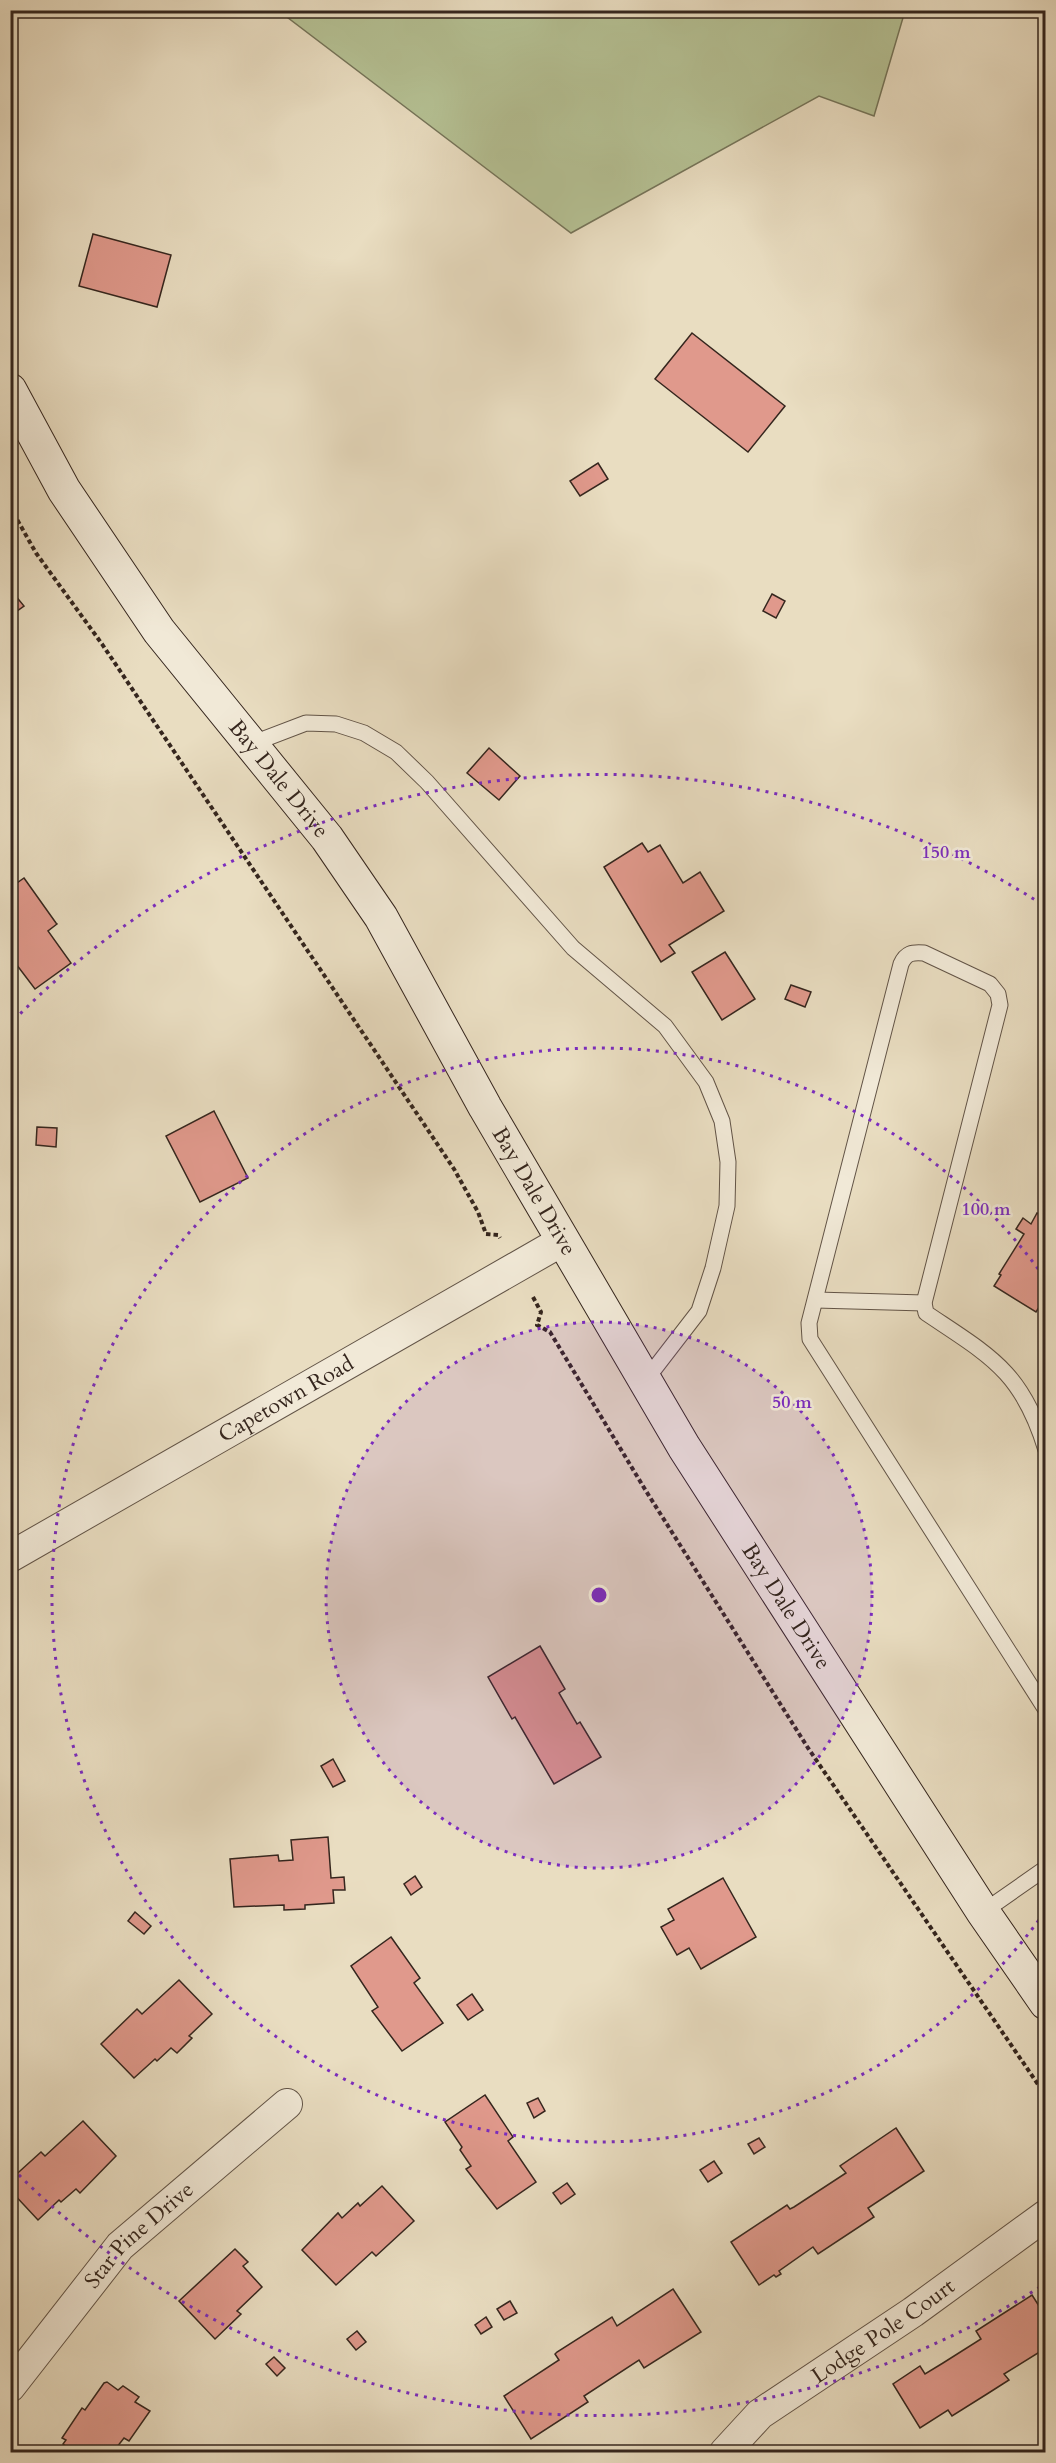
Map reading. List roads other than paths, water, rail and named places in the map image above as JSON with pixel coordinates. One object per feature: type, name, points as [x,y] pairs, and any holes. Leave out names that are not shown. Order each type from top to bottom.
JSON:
[{"type":"street","name":"Bay Dale Drive","points":[[10,390],[64,490],[94,538],[159,631],[327,838],[381,917],[485,1107],[690,1456],[983,1912],[1046,2003]]},
{"type":"street","name":"Capetown Road","points":[[10,1557],[562,1241]]},
{"type":"street","name":"Star Pine Drive","points":[[10,2387],[120,2246],[287,2104]]},
{"type":"street","name":"Lodge Pole Court","points":[[724,2452],[760,2414],[913,2312],[1046,2215]]},
{"type":"lane","points":[[251,744],[306,723],[336,724],[364,733],[396,752],[428,782],[573,948],[665,1026],[706,1082],[722,1121],[728,1162],[727,1206],[713,1268],[699,1311],[645,1381]]},
{"type":"lane","points":[[1046,1450],[1028,1402],[1011,1377],[973,1344],[926,1313],[924,1303],[1000,1005],[998,994],[990,984],[924,953],[913,952],[904,957],[901,964],[809,1323],[810,1339],[1046,1710]]},
{"type":"lane","points":[[816,1300],[924,1303]]},
{"type":"lane","points":[[983,1912],[1046,1868]]}]
